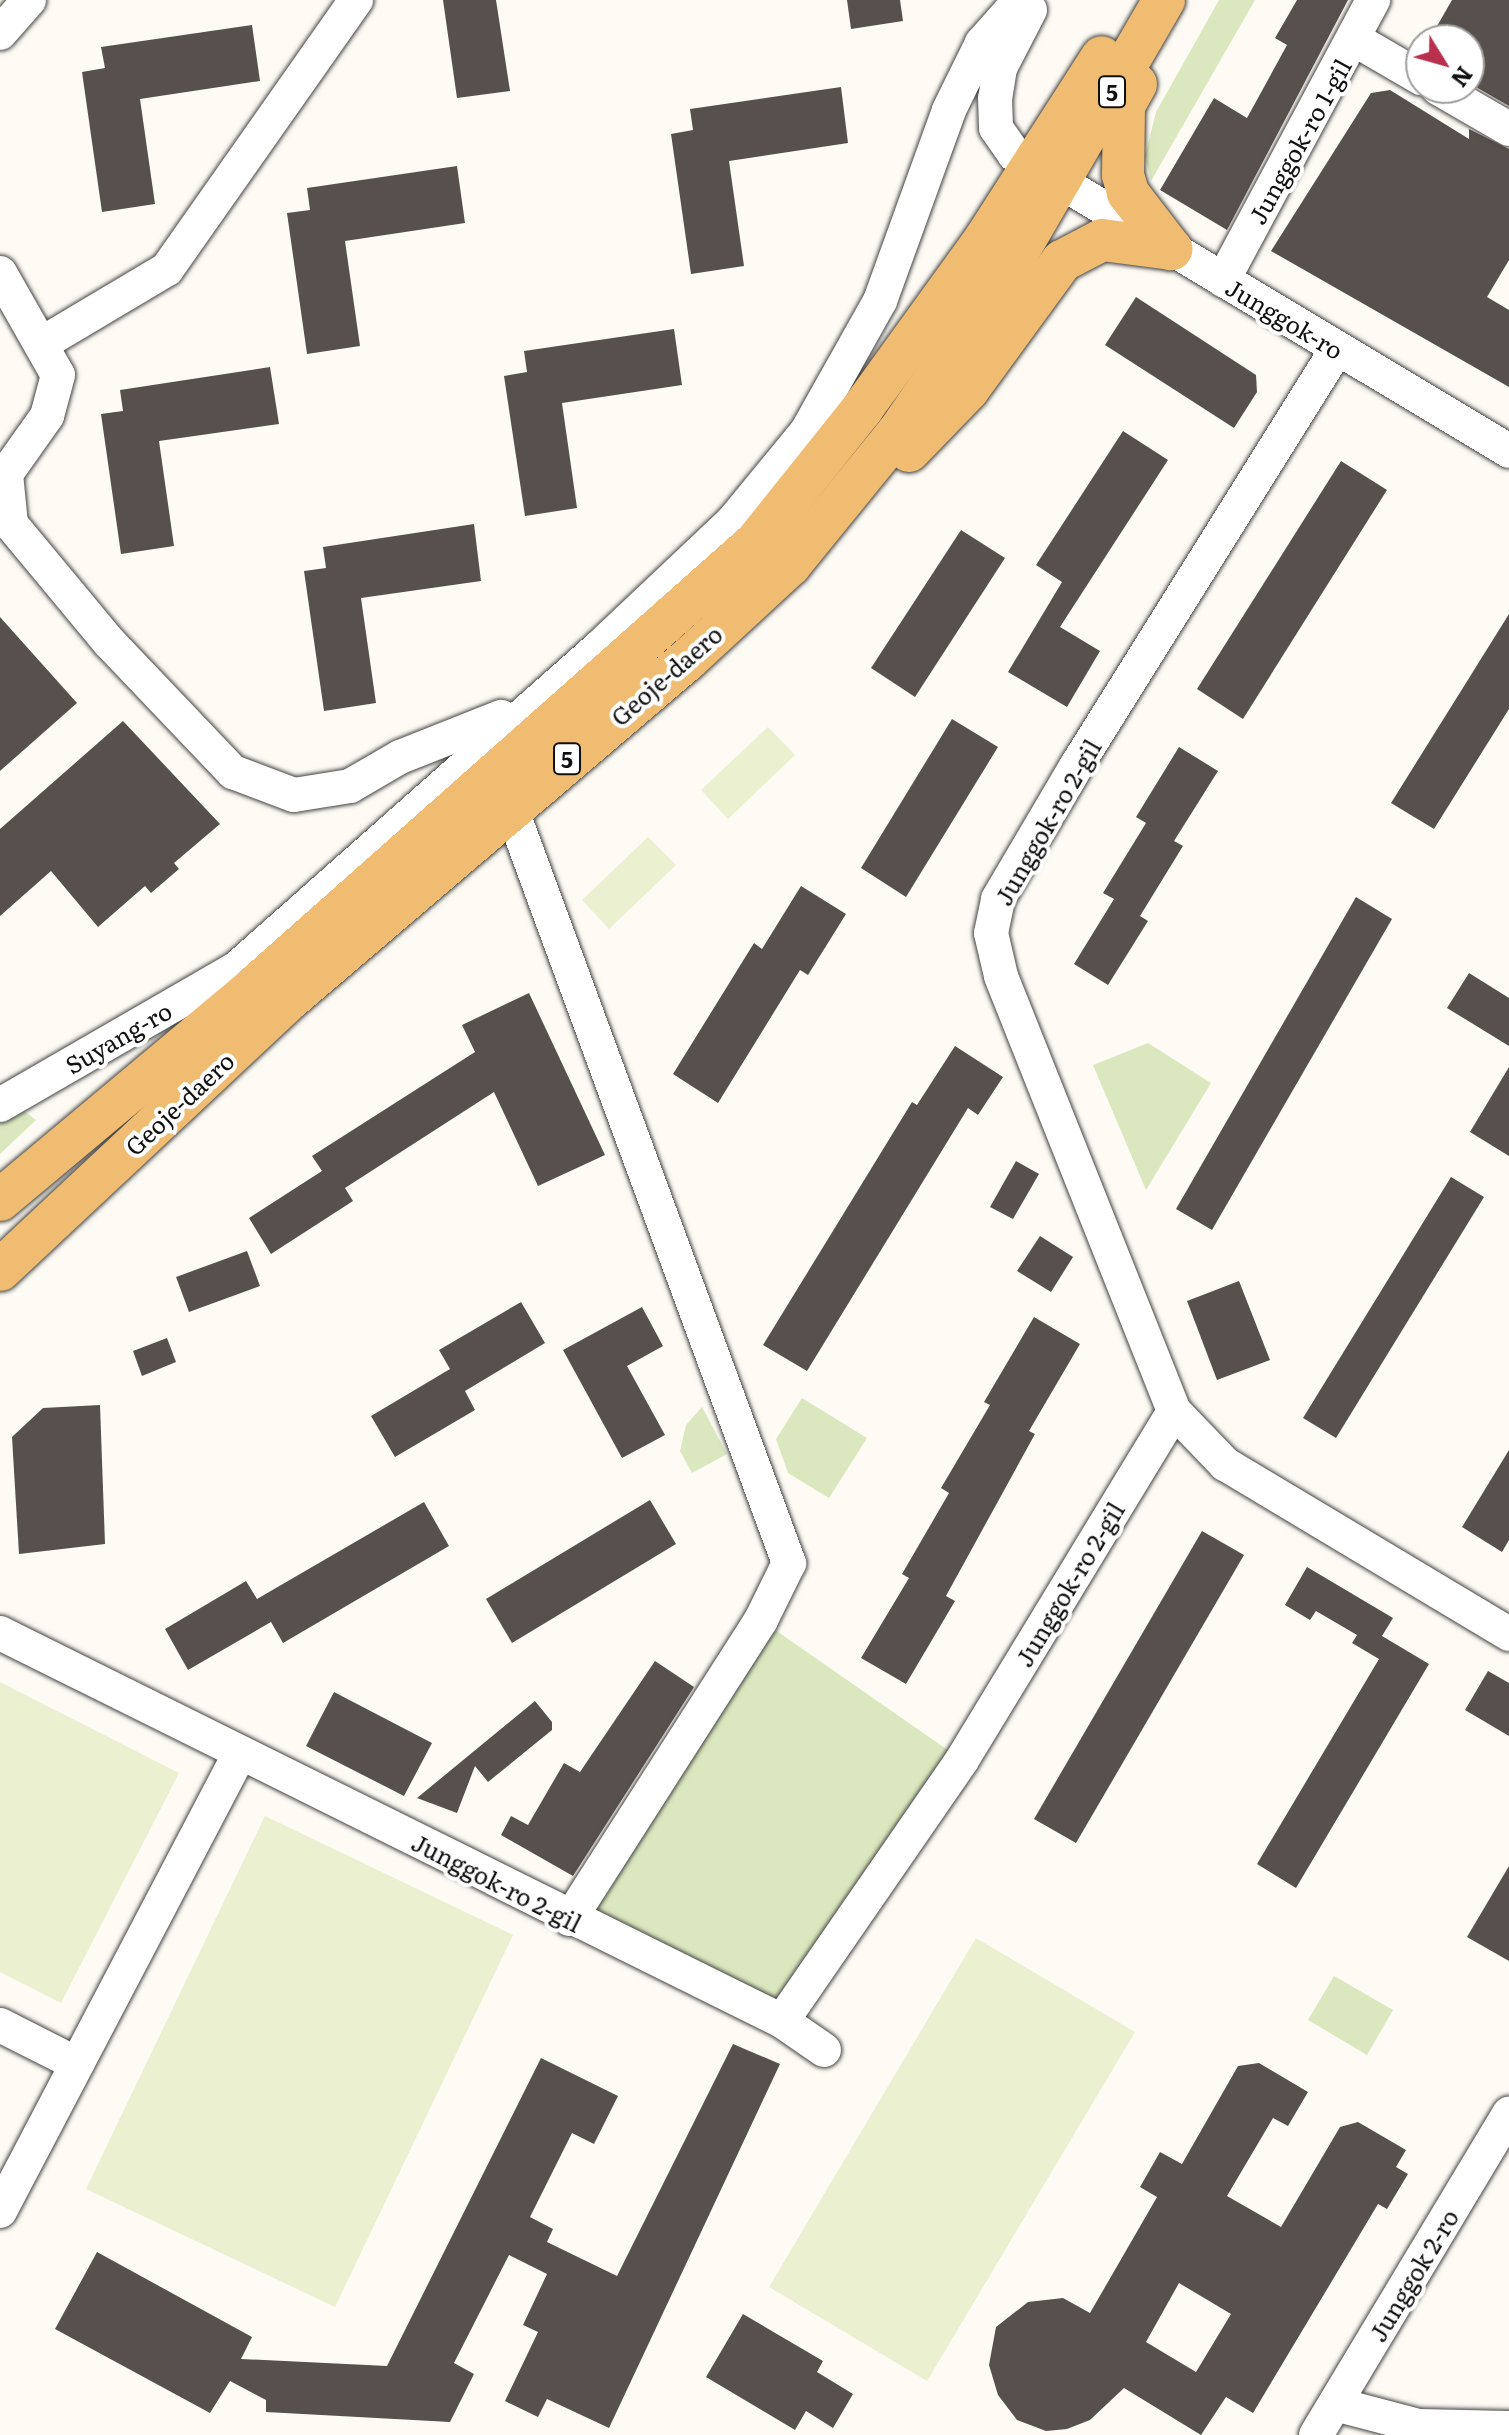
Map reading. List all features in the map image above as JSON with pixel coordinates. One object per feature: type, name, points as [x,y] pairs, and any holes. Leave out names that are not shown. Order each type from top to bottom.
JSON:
[{"type":"main road","name":"Geoje-daero","points":[[0,1270],[285,1003],[687,660],[790,565],[899,431],[1047,176],[1136,0]]},
{"type":"main road","name":"Geoje-daero","points":[[0,1200],[244,979],[756,542],[1047,176],[1164,0]]},
{"type":"main road","points":[[1171,249],[1128,193],[1120,141],[1124,106],[1181,0]]},
{"type":"main road","points":[[824,526],[869,491],[968,390],[1062,261],[1102,240],[1171,249]]},
{"type":"street","points":[[0,33],[29,0]]},
{"type":"street","points":[[43,343],[167,269],[356,0]]},
{"type":"street","name":"Suyang-ro","points":[[0,1105],[244,979],[532,704],[734,520],[807,431],[880,301],[955,96],[982,43],[1020,0]]},
{"type":"street","name":"Junggok-ro","points":[[1038,0],[1012,39],[995,98],[1003,142],[1047,176],[1509,451]]},
{"type":"street","name":"Junggok-ro 1-gil","points":[[1223,280],[1373,0]]},
{"type":"street","points":[[1354,39],[1405,69]]},
{"type":"street","points":[[1466,104],[1509,129]]},
{"type":"street","points":[[0,273],[43,343],[58,375],[47,416],[6,474],[11,524],[109,642],[233,772],[294,795],[350,786],[400,757],[532,704]]},
{"type":"street","name":"Junggok-ro 2-gil","points":[[0,1633],[570,1919],[782,2021],[962,1760],[1174,1411],[1001,976],[991,933],[998,899],[1069,778],[1337,349]]},
{"type":"street","points":[[511,808],[789,1563],[761,1620],[570,1919]]},
{"type":"street","points":[[1174,1411],[1225,1464],[1509,1634]]},
{"type":"street","points":[[0,2211],[240,1753]]},
{"type":"street","points":[[782,2021],[824,2050]]},
{"type":"street","points":[[0,2025],[77,2064]]},
{"type":"street","name":"Junggok 2-ro","points":[[1316,2435],[1509,2114]]},
{"type":"street","points":[[1335,2404],[1419,2426],[1509,2428]]},
{"type":"green space","points":[[1219,0],[1255,0],[1151,181],[1145,156],[1156,112]]},
{"type":"green space","points":[[768,727],[795,755],[728,819],[701,790]]},
{"type":"green space","points":[[648,837],[676,865],[609,929],[582,900]]},
{"type":"green space","points":[[1148,1043],[1211,1083],[1146,1190],[1093,1065]]},
{"type":"green space","points":[[23,1110],[36,1120],[0,1154],[0,1123]]},
{"type":"green space","points":[[802,1398],[867,1438],[829,1498],[788,1473],[776,1439]]},
{"type":"green space","points":[[702,1407],[727,1454],[692,1473],[680,1451],[686,1425]]},
{"type":"green space","points":[[761,1620],[962,1760],[782,2021],[570,1919]]},
{"type":"green space","points":[[0,1682],[179,1773],[61,2003],[0,1972]]},
{"type":"green space","points":[[265,1816],[513,1935],[335,2307],[86,2189]]},
{"type":"green space","points":[[976,1938],[1135,2032],[927,2381],[769,2287]]},
{"type":"green space","points":[[1334,1976],[1393,2010],[1367,2055],[1308,2020]]},
{"type":"building","points":[[443,0],[496,0],[510,91],[457,98]]},
{"type":"building","points":[[847,0],[900,0],[903,21],[851,29]]},
{"type":"building","points":[[1297,0],[1348,0],[1227,230],[1160,190],[1214,98],[1247,118],[1287,45],[1275,38]]},
{"type":"building","points":[[1452,0],[1509,0],[1509,106],[1485,92],[1485,24],[1438,24]]},
{"type":"building","points":[[252,25],[260,81],[140,99],[155,204],[102,212],[82,72],[105,68],[101,47]]},
{"type":"building","points":[[841,87],[848,143],[729,161],[744,266],[691,274],[671,134],[693,130],[690,109]]},
{"type":"building","points":[[1390,90],[1405,99],[1405,104],[1413,104],[1469,139],[1469,129],[1509,149],[1509,260],[1487,297],[1509,310],[1509,387],[1271,251],[1371,93]]},
{"type":"building","points":[[457,166],[465,223],[345,241],[360,346],[307,354],[287,213],[310,210],[307,188]]},
{"type":"building","points":[[1136,297],[1256,375],[1257,392],[1234,428],[1105,345]]},
{"type":"building","points":[[674,329],[682,385],[562,403],[577,508],[525,516],[504,376],[527,372],[524,351]]},
{"type":"building","points":[[270,367],[279,424],[159,441],[174,546],[121,554],[101,414],[123,411],[120,390]]},
{"type":"building","points":[[1123,431],[1168,460],[1060,627],[1100,651],[1067,707],[1008,672],[1062,582],[1036,565]]},
{"type":"building","points":[[1341,461],[1387,490],[1243,719],[1197,689]]},
{"type":"building","points":[[474,524],[481,581],[361,598],[376,703],[324,711],[304,571],[326,568],[323,547]]},
{"type":"building","points":[[961,530],[1005,558],[915,697],[871,668]]},
{"type":"building","points":[[1509,614],[1509,709],[1434,829],[1391,803]]},
{"type":"building","points":[[0,617],[77,703],[0,771]]},
{"type":"building","points":[[952,719],[998,747],[906,897],[861,868]]},
{"type":"building","points":[[123,721],[220,824],[174,863],[179,869],[151,893],[145,886],[98,927],[51,871],[0,916],[0,829]]},
{"type":"building","points":[[1179,747],[1218,771],[1174,841],[1183,846],[1140,916],[1148,921],[1108,985],[1074,964],[1114,899],[1103,893],[1146,823],[1136,817]]},
{"type":"building","points":[[801,886],[846,914],[808,975],[800,970],[718,1103],[673,1074],[754,943],[762,949]]},
{"type":"building","points":[[1356,897],[1392,919],[1212,1230],[1176,1209]]},
{"type":"building","points":[[1469,973],[1509,998],[1509,1046],[1447,1008]]},
{"type":"building","points":[[529,993],[605,1155],[538,1186],[494,1092],[345,1188],[353,1201],[271,1254],[249,1218],[322,1171],[312,1156],[475,1052],[462,1025]]},
{"type":"building","points":[[955,1046],[1003,1077],[978,1115],[968,1108],[807,1371],[763,1345],[912,1102],[917,1105]]},
{"type":"building","points":[[1509,1067],[1509,1156],[1470,1132]]},
{"type":"building","points":[[1016,1161],[1039,1174],[1013,1219],[990,1207]]},
{"type":"building","points":[[1451,1177],[1484,1197],[1336,1438],[1303,1418]]},
{"type":"building","points":[[1040,1236],[1073,1257],[1051,1292],[1017,1271]]},
{"type":"building","points":[[247,1251],[260,1286],[189,1312],[176,1277]]},
{"type":"building","points":[[1239,1281],[1270,1360],[1217,1380],[1187,1301]]},
{"type":"building","points":[[521,1302],[545,1343],[465,1391],[475,1410],[395,1457],[371,1416],[450,1369],[439,1350]]},
{"type":"building","points":[[642,1307],[663,1346],[627,1366],[665,1435],[622,1458],[563,1350]]},
{"type":"building","points":[[1034,1317],[1080,1344],[1029,1431],[1035,1434],[946,1596],[955,1601],[906,1684],[861,1658],[909,1578],[902,1574],[949,1493],[941,1488],[990,1405],[984,1402]]},
{"type":"building","points":[[167,1338],[176,1362],[142,1376],[133,1351]]},
{"type":"building","points":[[100,1405],[105,1544],[19,1554],[12,1437],[43,1408]]},
{"type":"building","points":[[1509,1450],[1509,1540],[1502,1552],[1462,1527]]},
{"type":"building","points":[[650,1500],[676,1544],[512,1643],[486,1599]]},
{"type":"building","points":[[424,1502],[449,1546],[283,1643],[271,1622],[188,1670],[165,1629],[246,1581],[257,1599]]},
{"type":"building","points":[[1202,1531],[1244,1555],[1076,1843],[1034,1819]]},
{"type":"building","points":[[1307,1567],[1393,1618],[1382,1636],[1429,1664],[1296,1888],[1257,1864],[1379,1659],[1352,1643],[1357,1635],[1316,1611],[1310,1620],[1285,1605]]},
{"type":"building","points":[[655,1661],[694,1687],[573,1876],[501,1835],[511,1816],[528,1825],[564,1763],[580,1772]]},
{"type":"building","points":[[1488,1671],[1509,1683],[1509,1736],[1465,1710]]},
{"type":"building","points":[[334,1692],[432,1743],[404,1796],[306,1746]]},
{"type":"building","points":[[535,1701],[552,1722],[552,1730],[488,1782],[475,1766],[457,1813],[417,1798]]},
{"type":"building","points":[[1509,1866],[1509,1961],[1467,1937]]},
{"type":"building","points":[[733,2044],[780,2064],[609,2428],[547,2399],[538,2417],[505,2401],[538,2332],[523,2325],[547,2274],[509,2255],[454,2363],[474,2374],[450,2422],[266,2412],[266,2400],[230,2381],[210,2413],[55,2329],[97,2252],[252,2337],[241,2359],[387,2366],[541,2058],[618,2096],[594,2144],[572,2133],[530,2217],[553,2229],[547,2242],[617,2276]]},
{"type":"building","points":[[1259,2063],[1308,2092],[1288,2126],[1273,2118],[1227,2196],[1281,2227],[1340,2127],[1358,2122],[1406,2150],[1396,2167],[1408,2174],[1387,2209],[1378,2204],[1253,2413],[1226,2397],[1201,2435],[1124,2388],[1090,2420],[1067,2429],[1046,2431],[1017,2420],[998,2395],[989,2365],[996,2327],[1028,2302],[1063,2298],[1090,2313],[1157,2197],[1140,2187],[1160,2152],[1182,2164],[1238,2066]],"holes":[[[1179,2283],[1231,2314],[1196,2372],[1146,2342]]]},
{"type":"building","points":[[743,2314],[823,2361],[817,2372],[853,2394],[833,2428],[806,2411],[795,2430],[706,2377]]}]
